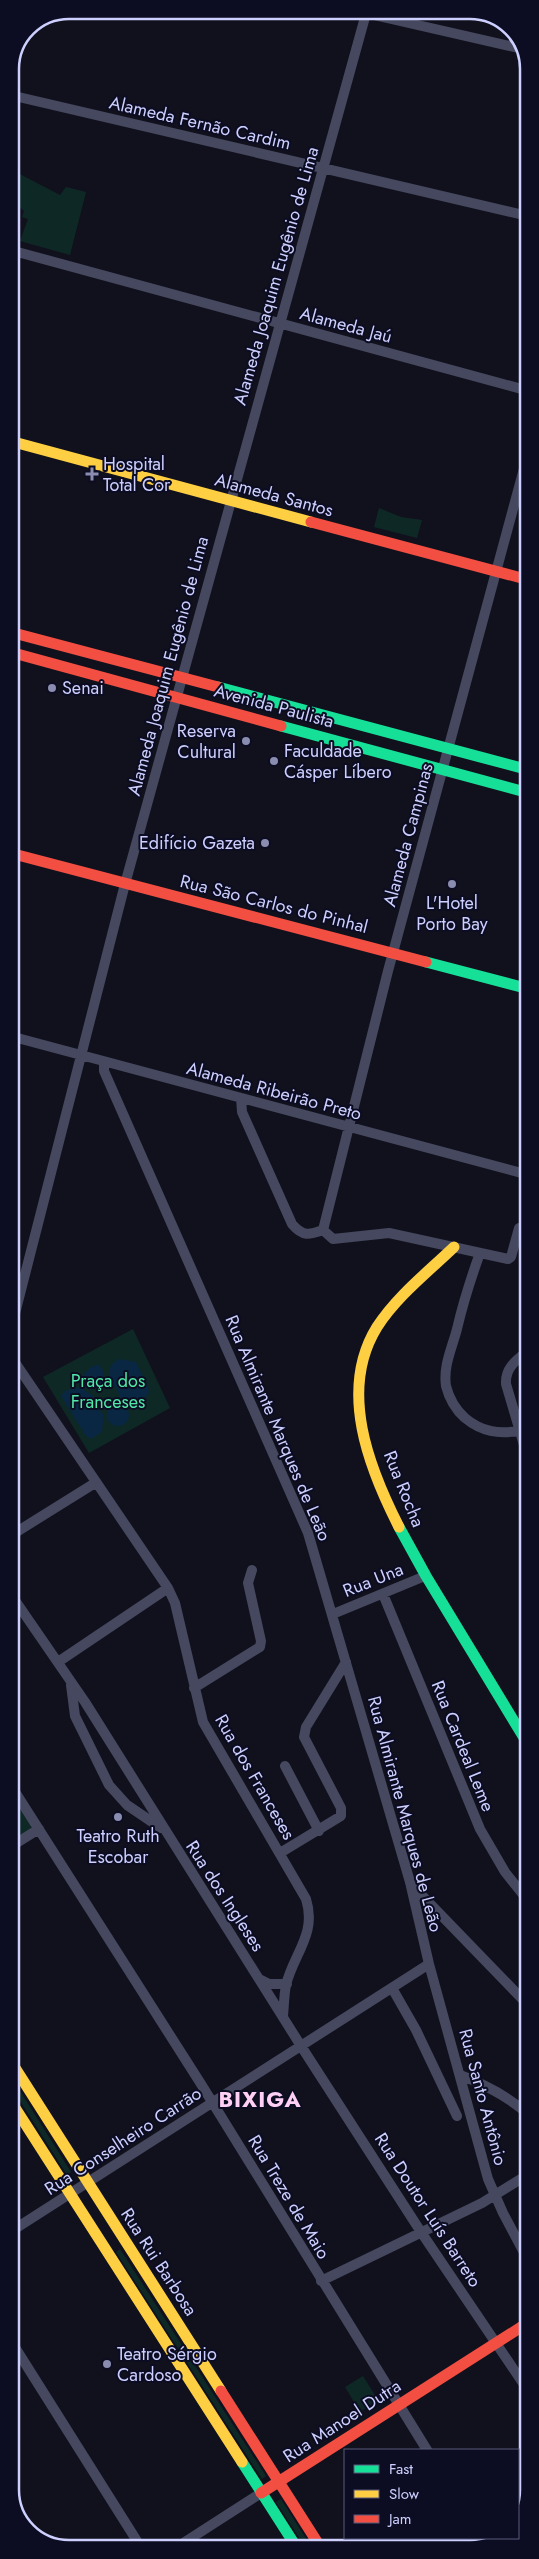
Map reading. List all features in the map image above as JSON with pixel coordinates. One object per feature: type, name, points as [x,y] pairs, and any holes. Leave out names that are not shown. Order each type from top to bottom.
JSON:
[{"type":"main road","name":"Alameda Santos","points":[[19,443],[230,502],[520,578]]},
{"type":"main road","name":"Avenida Paulista","points":[[19,634],[520,768]]},
{"type":"main road","name":"Avenida Paulista","points":[[19,654],[520,790]]},
{"type":"main road","name":"Rua São Carlos do Pinhal","points":[[19,855],[520,987]]},
{"type":"main road","name":"Rua Rocha","points":[[454,1247],[400,1301],[373,1334],[359,1375],[360,1404],[372,1463],[392,1514],[425,1576],[520,1731]]},
{"type":"main road","name":"Rua Rui Barbosa","points":[[19,2074],[317,2540]]},
{"type":"main road","points":[[19,2114],[292,2540]]},
{"type":"main road","points":[[104,2248],[122,2237]]},
{"type":"main road","name":"Rua Manoel Dutra","points":[[261,2493],[520,2328]]},
{"type":"street","name":"Alameda Joaquim Eugênio de Lima","points":[[19,1298],[125,884],[365,19]]},
{"type":"street","points":[[396,19],[515,47]]},
{"type":"street","name":"Alameda Fernão Cardim","points":[[19,97],[520,214]]},
{"type":"street","name":"Alameda Jaú","points":[[19,252],[520,388]]},
{"type":"street","name":"Alameda Campinas","points":[[324,1230],[351,1128],[393,952],[520,480]]},
{"type":"street","name":"Alameda Ribeirão Preto","points":[[19,1038],[520,1174]]},
{"type":"street","name":"Rua Almirante Marques de Leão","points":[[104,1062],[104,1071],[301,1514],[333,1614],[410,1882],[429,1964]]},
{"type":"street","points":[[241,1098],[242,1112],[292,1224],[299,1232],[309,1236],[324,1230],[333,1239],[340,1240],[378,1233],[389,1233],[510,1258],[519,1228]]},
{"type":"street","points":[[480,1253],[467,1289],[447,1363],[446,1386],[453,1404],[475,1426],[502,1433],[519,1431]]},
{"type":"street","points":[[520,1358],[508,1368],[505,1375],[520,1434]]},
{"type":"street","name":"Rua dos Franceses","points":[[19,1369],[168,1588],[175,1603],[203,1722],[306,1899],[310,1918],[308,1930],[286,1984],[283,2016]]},
{"type":"street","points":[[19,1530],[95,1483]]},
{"type":"street","points":[[194,1688],[260,1646],[261,1641],[248,1583],[252,1570]]},
{"type":"street","name":"Rua Una","points":[[333,1614],[425,1576]]},
{"type":"street","points":[[58,1662],[168,1588]]},
{"type":"street","name":"Rua Cardeal Leme","points":[[383,1594],[480,1828],[505,1872],[520,1891]]},
{"type":"street","name":"Rua dos Ingleses","points":[[19,1606],[97,1720],[163,1830],[301,2046]]},
{"type":"street","points":[[280,1853],[339,1819],[342,1812],[306,1744],[304,1731],[346,1662]]},
{"type":"street","name":"Rua dos Ingleses","points":[[71,1684],[75,1716],[109,1785],[127,1805],[163,1830]]},
{"type":"street","points":[[285,1766],[319,1831]]},
{"type":"street","name":"Rua Treze de Maio","points":[[19,1798],[212,2102],[398,2406],[426,2449]]},
{"type":"street","points":[[19,1841],[39,1829]]},
{"type":"street","points":[[410,1882],[520,1997]]},
{"type":"street","name":"Rua Conselheiro Carrão","points":[[19,2226],[429,1964]]},
{"type":"street","name":"Rua Santo Antônio","points":[[429,1964],[471,2120],[494,2195],[520,2245]]},
{"type":"street","name":"Rua dos Ingleses","points":[[259,1979],[269,1984],[286,1984]]},
{"type":"street","points":[[392,1988],[416,2030],[457,2116]]},
{"type":"street","name":"Rua Doutor Luís Barreto","points":[[301,2046],[421,2232],[520,2379]]},
{"type":"street","points":[[460,2075],[474,2080],[520,2108]]},
{"type":"street","points":[[321,2281],[494,2195],[520,2179]]},
{"type":"street","points":[[19,2355],[137,2540]]},
{"type":"street","name":"Rua Manoel Dutra","points":[[187,2540],[261,2493]]},
{"type":"green space","points":[[19,174],[60,195],[66,187],[86,192],[70,255],[20,241],[28,219],[22,217],[24,211],[19,207]]},
{"type":"green space","points":[[379,508],[401,517],[422,520],[417,538],[374,527]]},
{"type":"green space","name":"Praça dos Franceses","points":[[133,1329],[170,1408],[89,1453],[43,1377]]},
{"type":"green space","points":[[19,1804],[34,1827],[19,1837]]},
{"type":"green space","points":[[19,2089],[71,2172],[67,2175],[19,2099]]},
{"type":"green space","points":[[120,2249],[266,2476],[262,2479],[116,2252]]},
{"type":"green space","points":[[363,2376],[378,2400],[360,2412],[345,2387]]},
{"type":"green space","points":[[281,2499],[307,2540],[301,2540],[276,2502]]},
{"type":"water","points":[[120,1359],[136,1362],[148,1386],[149,1393],[136,1403],[124,1401],[111,1380],[110,1368]]},
{"type":"water","points":[[98,1364],[104,1372],[101,1384],[92,1387],[86,1385],[80,1379],[90,1368]]},
{"type":"water","points":[[80,1387],[93,1396],[95,1405],[104,1415],[102,1432],[91,1439],[86,1436],[61,1396],[65,1391]]},
{"type":"water","points":[[118,1404],[126,1407],[129,1415],[126,1423],[118,1426],[110,1423],[107,1415],[110,1407]]},
{"type":"traffic: fast","points":[[218,687],[520,768]]},
{"type":"traffic: fast","points":[[281,726],[520,791]]},
{"type":"traffic: fast","points":[[426,962],[520,987]]},
{"type":"traffic: fast","points":[[399,1527],[426,1576],[520,1731]]},
{"type":"traffic: fast","points":[[242,2462],[292,2540]]},
{"type":"traffic: slow","points":[[19,443],[311,522]]},
{"type":"traffic: slow","points":[[399,1527],[377,1480],[362,1428],[359,1402],[360,1377],[366,1351],[377,1327],[413,1285],[454,1247]]},
{"type":"traffic: slow","points":[[19,2074],[221,2391]]},
{"type":"traffic: slow","points":[[19,2114],[242,2462]]},
{"type":"traffic: jam","points":[[311,522],[520,578]]},
{"type":"traffic: jam","points":[[19,634],[218,687]]},
{"type":"traffic: jam","points":[[19,654],[281,726]]},
{"type":"traffic: jam","points":[[19,855],[426,962]]},
{"type":"traffic: jam","points":[[261,2493],[520,2328]]},
{"type":"traffic: jam","points":[[221,2391],[316,2540]]},
{"type":"place","name":"Hospital Total Cor","points":[[92,474]]},
{"type":"place","name":"Senai","points":[[52,688]]},
{"type":"place","name":"Reserva Cultural","points":[[246,741]]},
{"type":"place","name":"Faculdade Cásper Líbero","points":[[274,761]]},
{"type":"place","name":"Edifício Gazeta","points":[[265,843]]},
{"type":"place","name":"L'Hotel Porto Bay","points":[[452,884]]},
{"type":"place","name":"Teatro Ruth Escobar","points":[[118,1817]]},
{"type":"place","name":"Teatro Sérgio Cardoso","points":[[107,2364]]},
{"type":"district","name":"BIXIGA","points":[[260,2099]]}]
